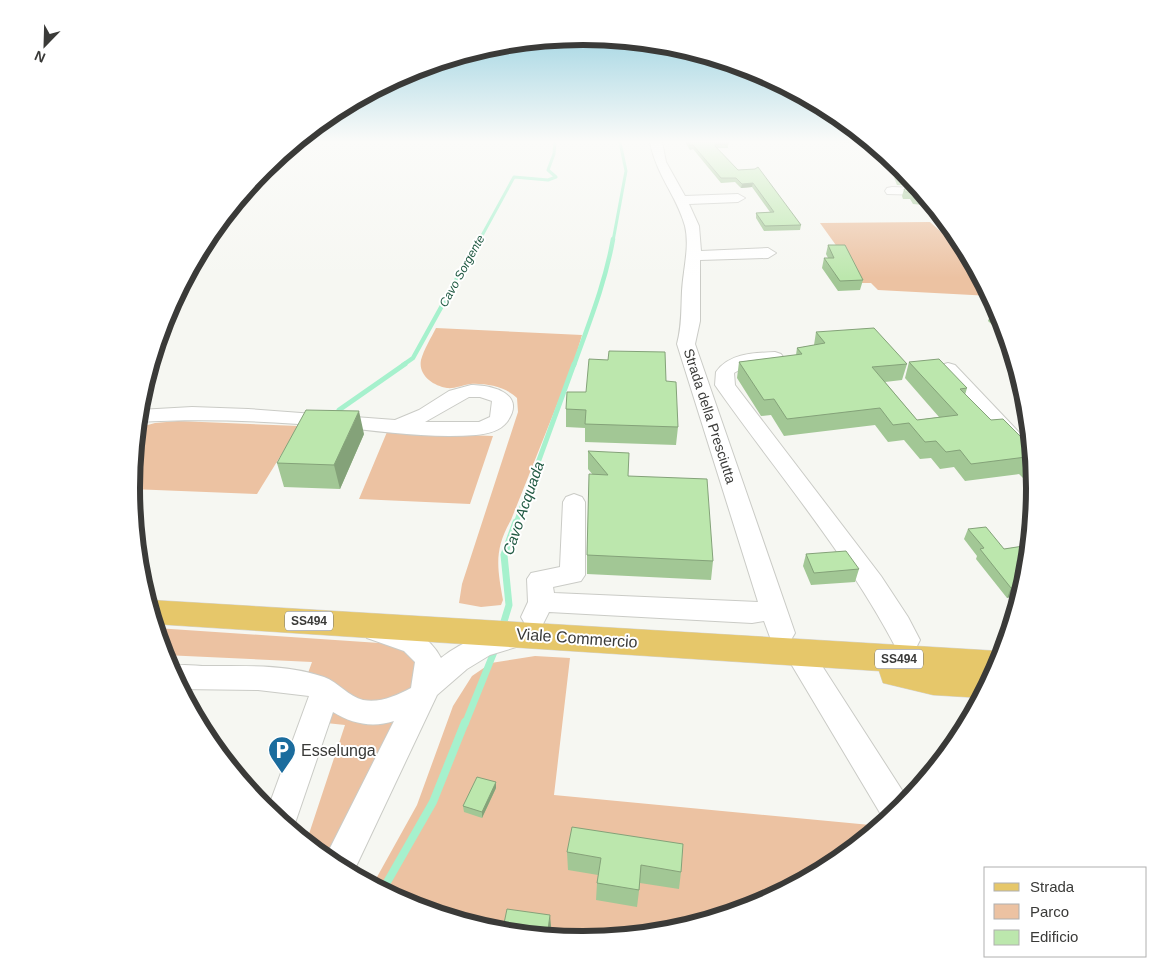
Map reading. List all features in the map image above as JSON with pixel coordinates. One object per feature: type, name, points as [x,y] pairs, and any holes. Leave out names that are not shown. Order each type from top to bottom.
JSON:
[{"type":"main road","name":"Viale Commercio","points":[[158,612],[350,623],[479,634],[532,618],[784,631],[991,664]]},
{"type":"main road","points":[[784,631],[997,646]]},
{"type":"main road","points":[[784,631],[933,680],[982,683]]},
{"type":"street","name":"Strada della Presciutta","points":[[674,188],[692,226],[691,321],[686,344],[784,631],[893,806]]},
{"type":"street","points":[[892,190],[913,191]]},
{"type":"street","points":[[681,200],[738,198]]},
{"type":"street","points":[[692,256],[768,253]]},
{"type":"street","points":[[776,358],[752,359],[733,364],[726,372],[726,385],[872,583],[899,624],[906,640]]},
{"type":"street","points":[[948,369],[1025,451]]},
{"type":"street","points":[[147,415],[168,413],[313,419],[398,426]]},
{"type":"street","points":[[574,502],[572,575],[540,579],[532,618],[752,613],[784,631]]},
{"type":"street","points":[[342,860],[424,692],[428,659],[417,646],[403,639],[350,623]]},
{"type":"street","points":[[183,677],[271,680],[309,684],[326,690],[356,710],[379,712],[400,708],[424,692],[458,661],[479,634]]},
{"type":"street","points":[[279,810],[326,690]]},
{"type":"green space","points":[[930,222],[952,242],[983,296],[878,290],[871,283],[856,283],[843,255],[820,223]]},
{"type":"green space","points":[[436,328],[582,335],[574,362],[499,550],[498,568],[503,600],[501,605],[481,607],[459,603],[462,584],[518,412],[517,398],[502,388],[489,385],[470,384],[447,388],[437,385],[428,379],[422,370],[421,360]]},
{"type":"green space","points":[[178,421],[299,426],[257,494],[140,489],[145,426]]},
{"type":"green space","points":[[387,432],[493,436],[470,504],[359,499]]},
{"type":"green space","points":[[163,628],[394,644],[420,660],[411,694],[397,704],[357,701],[308,673],[312,662],[173,655]]},
{"type":"green space","points":[[535,656],[570,658],[554,795],[872,825],[830,857],[780,886],[753,898],[698,917],[641,928],[584,932],[526,928],[469,917],[414,898],[375,880],[417,805],[453,706],[472,676],[491,663]]},
{"type":"green space","points":[[333,702],[393,719],[396,722],[329,851],[308,836],[345,725],[326,723]]},
{"type":"building","points":[[756,188],[773,188],[801,225],[765,226],[756,213],[774,212]]},
{"type":"building","points":[[904,189],[910,189],[918,197],[915,197],[912,192],[905,192]]},
{"type":"building","points":[[828,245],[845,245],[863,280],[840,281],[824,258],[834,258]]},
{"type":"building","points":[[874,328],[907,364],[872,367],[917,420],[958,415],[909,362],[939,359],[967,388],[960,389],[991,420],[1003,419],[1024,440],[1026,457],[971,464],[960,450],[946,452],[936,441],[925,442],[909,423],[893,425],[880,408],[787,419],[774,399],[764,400],[739,362],[802,354],[797,348],[825,343],[816,332]]},
{"type":"building","points":[[609,351],[665,352],[666,381],[676,382],[678,427],[585,424],[586,410],[566,409],[567,392],[586,392],[589,359],[608,360]]},
{"type":"building","points":[[306,410],[359,411],[334,465],[277,463]]},
{"type":"building","points":[[588,451],[629,453],[628,476],[707,479],[713,561],[587,555],[589,474],[608,475]]},
{"type":"building","points":[[986,527],[1004,549],[1023,546],[1015,587],[1011,588],[980,549],[984,548],[968,529]]},
{"type":"building","points":[[846,551],[859,569],[814,573],[806,554]]},
{"type":"building","points":[[477,777],[496,782],[482,812],[463,806]]},
{"type":"building","points":[[572,827],[683,844],[681,872],[641,865],[639,890],[597,883],[601,858],[567,852]]},
{"type":"building","points":[[507,909],[550,915],[548,930],[504,924]]},
{"type":"waterway","name":"Cavo Sorgente","points":[[479,241],[508,188]]},
{"type":"waterway","name":"Cavo Acquada","points":[[613,241],[623,188]]},
{"type":"waterway","name":"Cavo Sorgente","points":[[403,365],[413,358],[479,239]]},
{"type":"waterway","name":"Cavo Acquada","points":[[574,365],[601,288],[613,239]]},
{"type":"waterway","name":"Cavo Sorgente","points":[[339,410],[405,364]]},
{"type":"waterway","name":"Cavo Acquada","points":[[516,523],[574,364]]},
{"type":"waterway","name":"Cavo Acquada","points":[[502,628],[509,605],[504,555],[516,522]]},
{"type":"waterway","name":"Cavo Acquada","points":[[465,724],[496,647]]},
{"type":"waterway","name":"Cavo Acquada","points":[[385,885],[433,802],[465,722]]},
{"type":"place","name":"Esselunga","points":[[282,774]]}]
